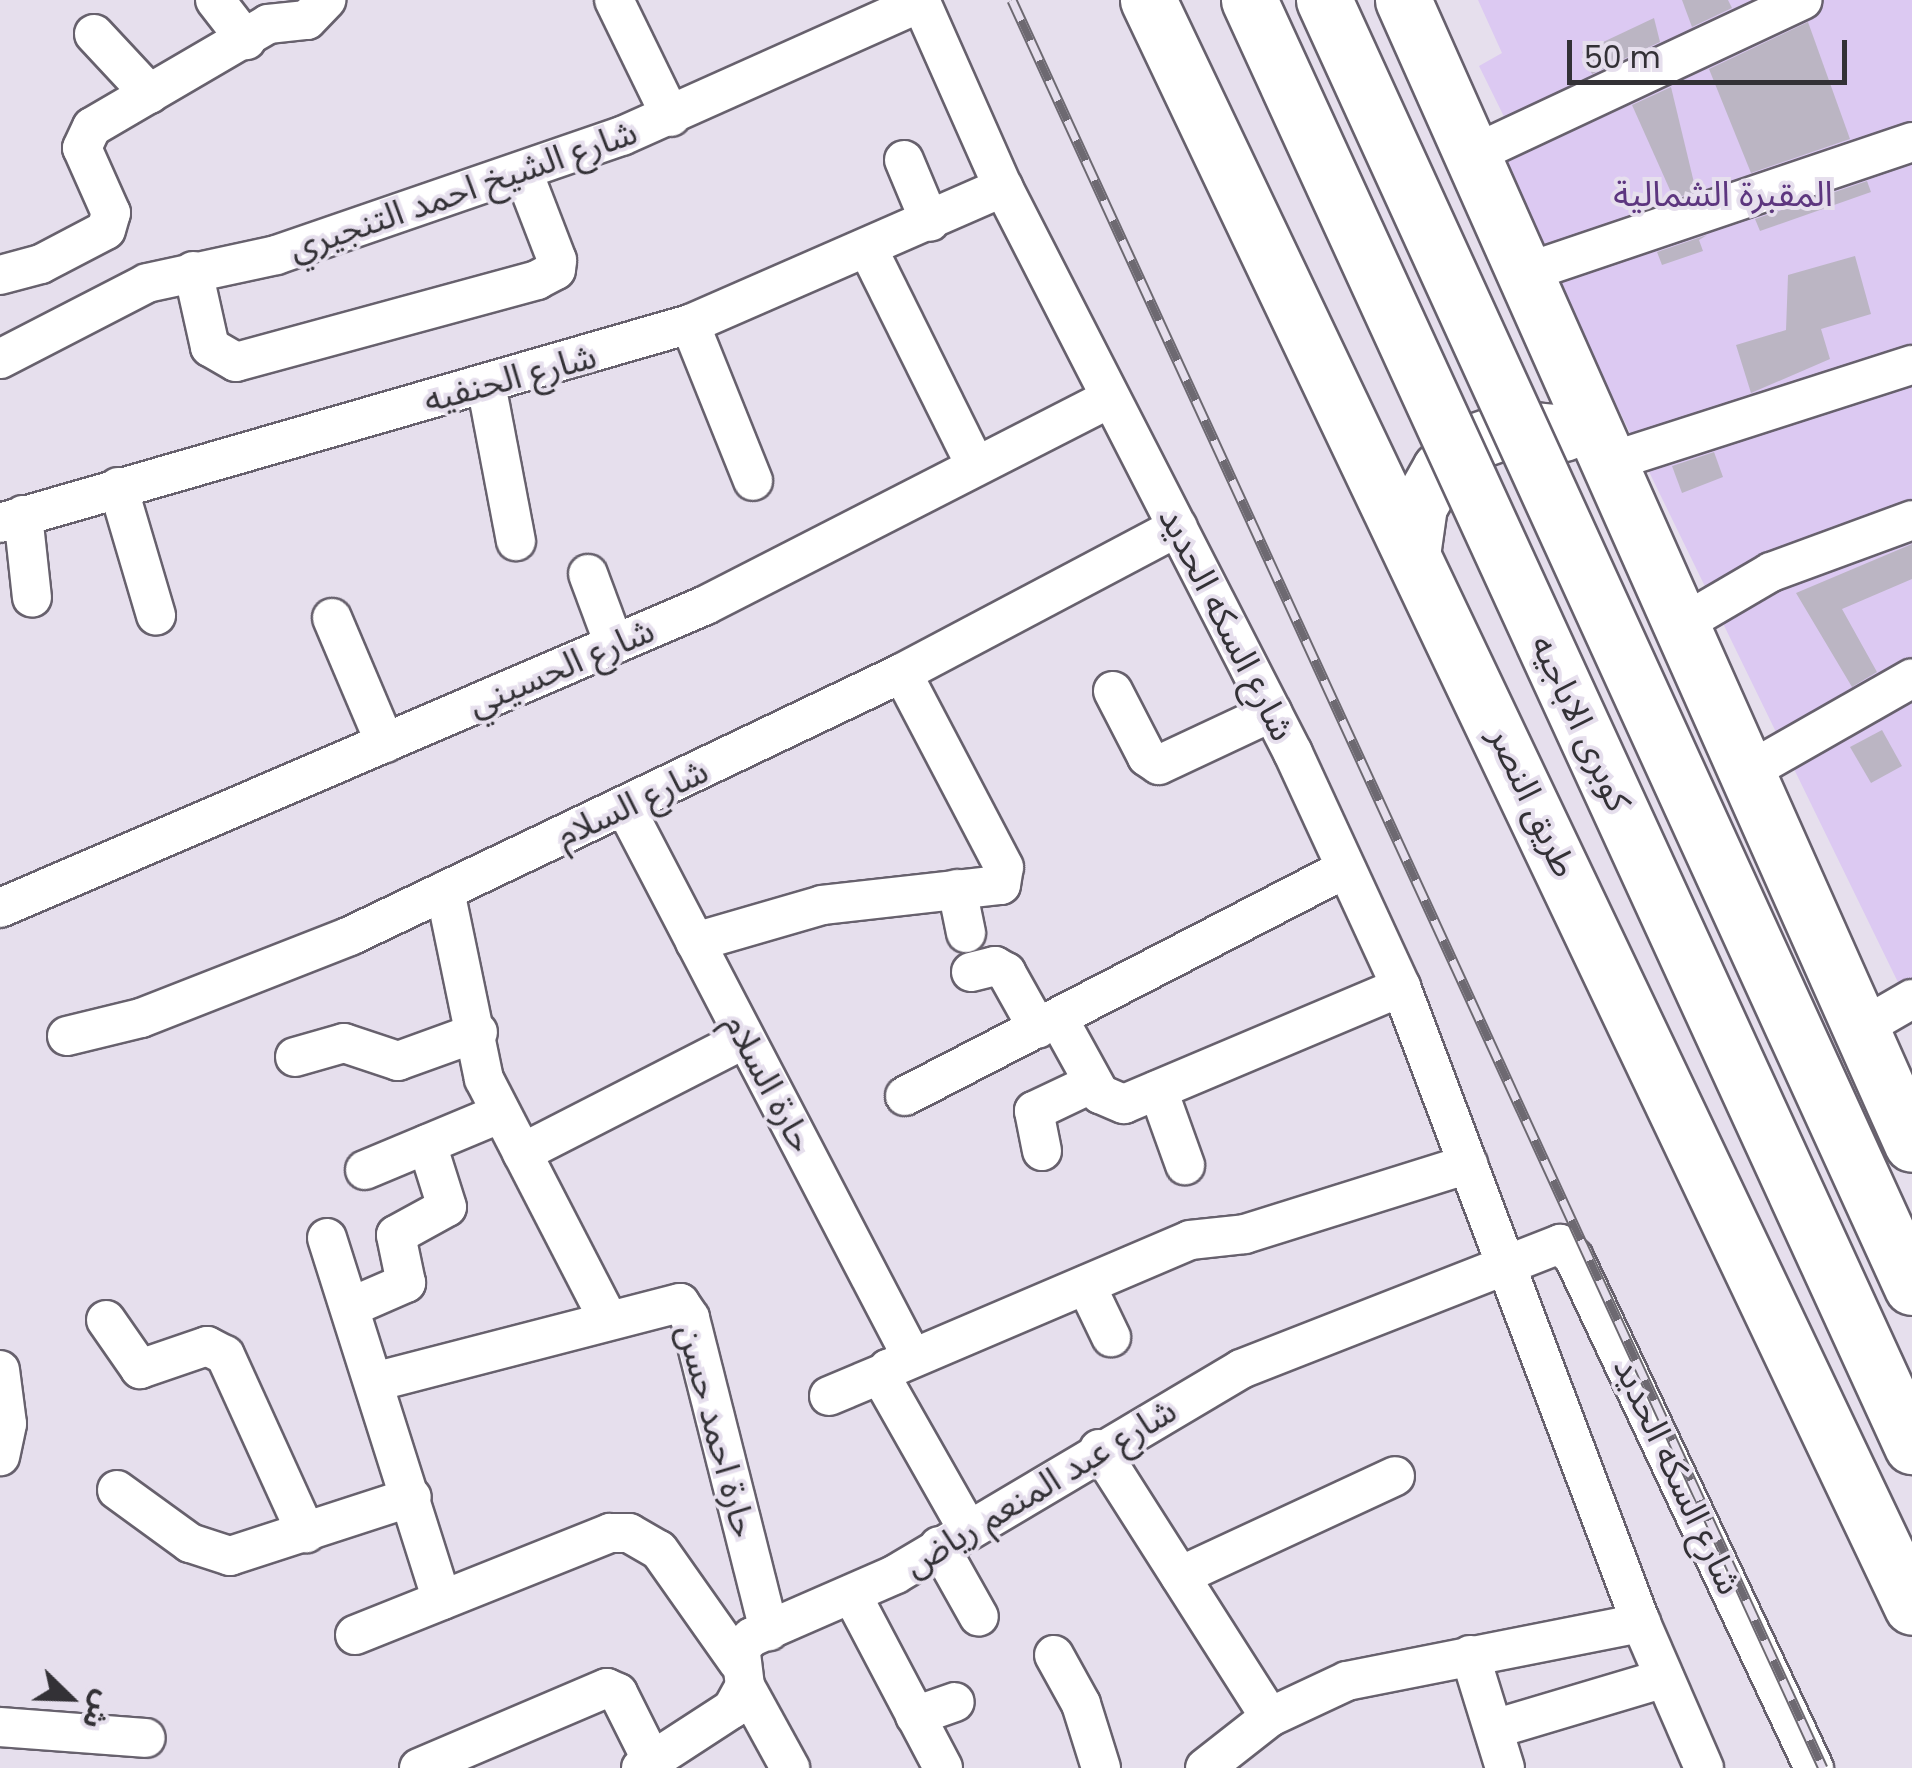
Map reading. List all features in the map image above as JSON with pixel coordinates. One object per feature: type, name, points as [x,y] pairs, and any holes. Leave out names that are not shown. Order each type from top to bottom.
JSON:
[{"type":"main road","name":"طريق النصر","points":[[1148,0],[1413,548],[1912,1607]]},
{"type":"main road","name":"كوبرى الاباجيه","points":[[1249,0],[1912,1446]]},
{"type":"main road","name":"كوبرى الاباجيه","points":[[1324,0],[1912,1286]]},
{"type":"main road","points":[[1403,0],[1599,455],[1912,1144]]},
{"type":"main road","points":[[1413,548],[1419,506],[1440,469],[1473,442],[1513,428],[1556,429],[1599,455]]},
{"type":"street","points":[[214,0],[246,40]]},
{"type":"street","points":[[0,274],[41,264],[106,230],[111,213],[84,158],[84,135],[278,20],[307,20],[326,0]]},
{"type":"street","points":[[614,0],[671,117]]},
{"type":"street","points":[[1472,155],[1753,11],[1804,0]]},
{"type":"street","name":"شارع الشيخ احمد التنجيري","points":[[0,359],[83,311],[193,271],[276,255],[523,172],[671,117],[920,1]]},
{"type":"street","name":"شارع السكه الحديد","points":[[920,1],[1003,187],[1272,712],[1400,987],[1641,1624],[1704,1768]]},
{"type":"street","points":[[94,34],[150,94]]},
{"type":"street","points":[[1522,274],[1912,142]]},
{"type":"street","points":[[904,160],[930,222]]},
{"type":"street","points":[[193,271],[210,347],[226,362],[537,280],[556,270],[556,260],[523,172]]},
{"type":"street","name":"شارع الحنفيه","points":[[12,519],[690,324],[869,252],[1003,187]]},
{"type":"street","points":[[869,252],[975,465]]},
{"type":"street","points":[[690,324],[754,481]]},
{"type":"street","points":[[1599,455],[1912,365]]},
{"type":"street","points":[[486,384],[516,541]]},
{"type":"street","name":"شارع الحسيني","points":[[0,908],[614,644],[1110,398]]},
{"type":"street","points":[[118,487],[156,615]]},
{"type":"street","points":[[12,519],[32,598]]},
{"type":"street","points":[[1677,626],[1771,572],[1912,520]]},
{"type":"street","name":"شارع السلام","points":[[68,1036],[253,976],[444,891],[902,673],[1178,527]]},
{"type":"street","points":[[588,574],[614,644]]},
{"type":"street","points":[[332,618],[385,743]]},
{"type":"street","points":[[695,942],[822,905],[1001,886],[1004,867],[902,673]]},
{"type":"street","points":[[1744,774],[1912,678]]},
{"type":"street","points":[[1113,690],[1159,765],[1272,712]]},
{"type":"street","name":"حارة السلام","points":[[625,806],[905,1344],[895,1367],[979,1617]]},
{"type":"street","points":[[905,1096],[1346,868]]},
{"type":"street","points":[[957,889],[966,933]]},
{"type":"street","points":[[444,891],[478,1032],[484,1079],[608,1319]]},
{"type":"street","points":[[971,972],[995,966],[1006,972],[1093,1083],[1124,1104],[1400,987]]},
{"type":"street","points":[[1860,1029],[1912,998]]},
{"type":"street","points":[[295,1057],[344,1043],[398,1062],[478,1032]]},
{"type":"street","points":[[522,1152],[746,1038]]},
{"type":"street","points":[[1042,1151],[1034,1110],[1093,1083]]},
{"type":"street","points":[[1158,1090],[1185,1165]]},
{"type":"street","points":[[365,1170],[501,1113]]},
{"type":"street","points":[[353,1306],[406,1283],[396,1235],[447,1207],[427,1144]]},
{"type":"street","points":[[829,1396],[1190,1240],[1245,1234],[1468,1164]]},
{"type":"street","points":[[327,1238],[378,1381],[442,1600]]},
{"type":"street","name":"شارع السكه الحديد","points":[[1504,1262],[1548,1244],[1574,1258],[1814,1768]]},
{"type":"street","name":"شارع عبد المنعم رياض","points":[[646,1764],[732,1709],[741,1674],[740,1648],[769,1630],[853,1597],[1241,1369],[1504,1262]]},
{"type":"street","points":[[1086,1285],[1111,1338]]},
{"type":"street","name":"حارة احمد حسن","points":[[378,1381],[670,1302],[686,1308],[769,1630]]},
{"type":"street","points":[[106,1320],[140,1369],[207,1346],[225,1354],[306,1533]]},
{"type":"street","points":[[0,1370],[8,1424],[0,1456]]},
{"type":"street","points":[[1099,1449],[1270,1717]]},
{"type":"street","points":[[1180,1576],[1396,1476]]},
{"type":"street","points":[[116,1490],[211,1553],[230,1556],[412,1497]]},
{"type":"street","points":[[355,1635],[610,1533],[629,1533],[658,1550],[741,1674],[790,1768]]},
{"type":"street","points":[[853,1597],[942,1768]]},
{"type":"street","points":[[1217,1764],[1270,1717],[1347,1681],[1641,1624]]},
{"type":"street","points":[[1054,1655],[1082,1704],[1101,1768]]},
{"type":"street","points":[[1470,1655],[1505,1768]]},
{"type":"street","points":[[1494,1729],[1665,1678]]},
{"type":"street","points":[[419,1768],[608,1688],[618,1693],[646,1764]]},
{"type":"street","points":[[915,1716],[954,1702]]},
{"type":"street","points":[[0,1727],[146,1738]]},
{"type":"green space","name":"المقبرة الشمالية","points":[[1478,0],[1912,0],[1912,1011],[1516,199],[1499,157],[1519,147],[1479,66],[1502,53]]},
{"type":"building","points":[[1682,0],[1728,0],[1732,8],[1692,27]]},
{"type":"building","points":[[1654,18],[1660,42],[1592,74],[1582,52]]},
{"type":"building","points":[[1808,22],[1850,139],[1751,173],[1709,69]]},
{"type":"building","points":[[1671,87],[1696,191],[1674,199],[1632,105]]},
{"type":"building","points":[[1867,181],[1871,192],[1760,231],[1755,219]]},
{"type":"building","points":[[1707,235],[1699,240],[1703,251],[1662,265],[1657,252]]},
{"type":"building","points":[[1855,256],[1871,314],[1821,329],[1830,359],[1751,393],[1736,345],[1786,330],[1788,275]]},
{"type":"building","points":[[1714,452],[1723,477],[1682,493],[1672,466]]},
{"type":"building","points":[[1912,544],[1912,579],[1842,609],[1877,672],[1852,687],[1796,593]]},
{"type":"building","points":[[1882,730],[1902,766],[1871,783],[1850,747]]},
{"type":"railway","points":[[1012,0],[1823,1768]]}]
